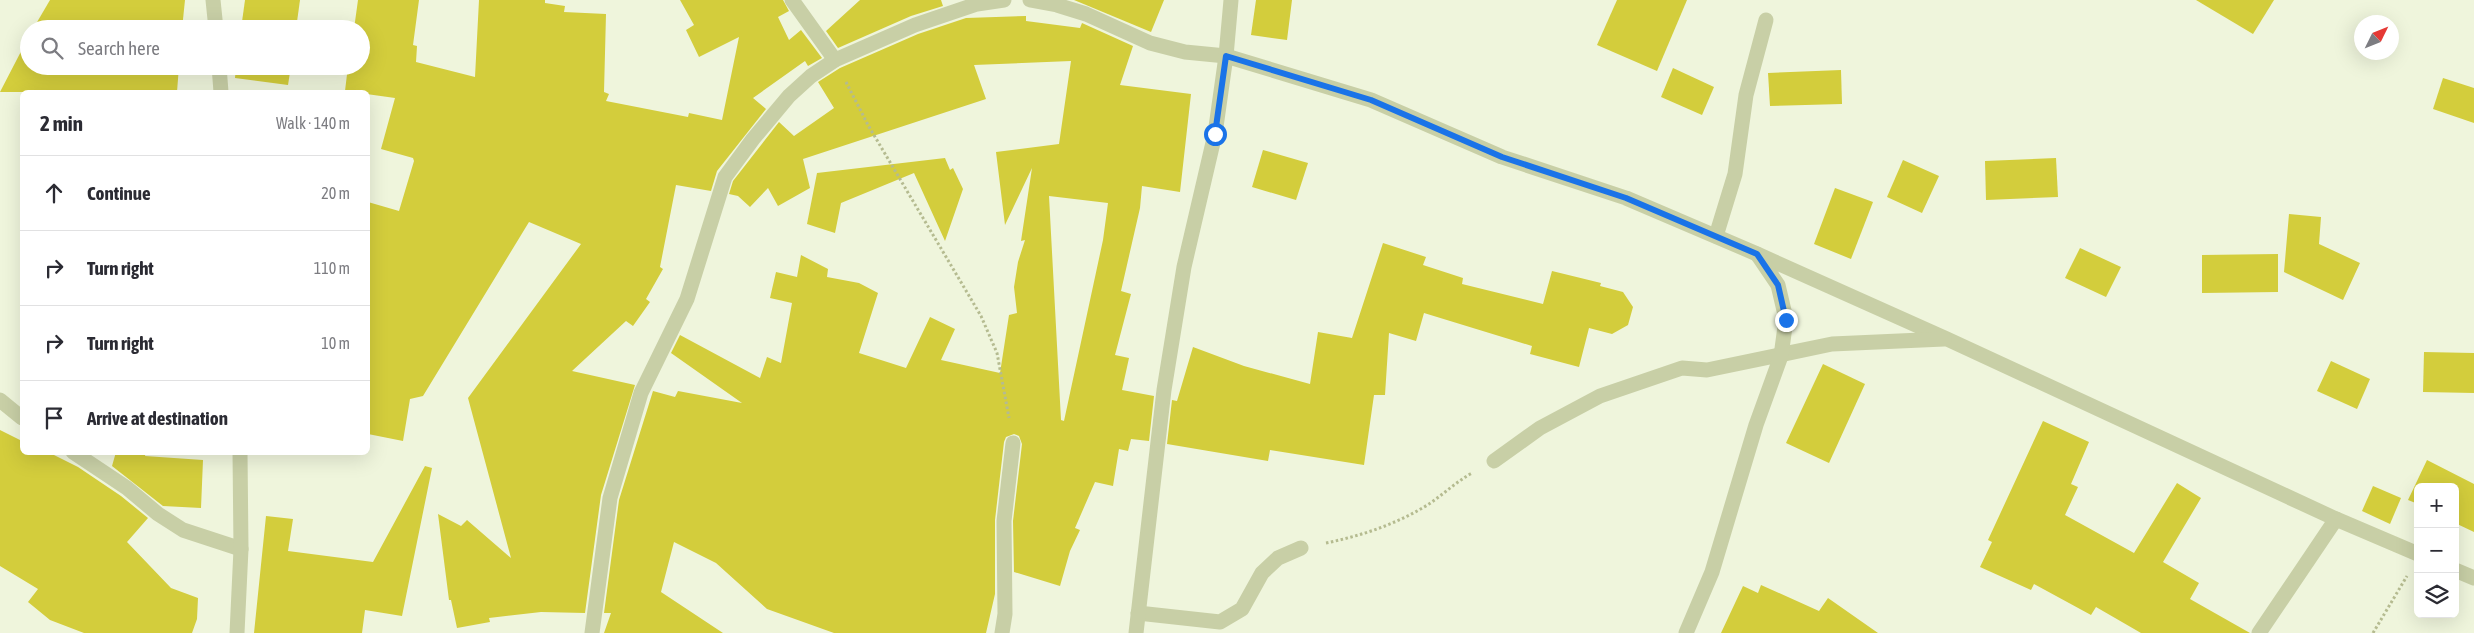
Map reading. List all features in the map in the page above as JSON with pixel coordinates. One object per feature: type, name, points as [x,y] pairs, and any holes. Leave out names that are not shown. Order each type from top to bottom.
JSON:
[{"type":"street","points":[[214,0],[215,20]]},
{"type":"street","points":[[792,0],[835,60]]},
{"type":"street","points":[[592,633],[610,498],[642,393],[687,299],[725,177],[753,139],[789,96],[811,76],[835,60],[915,25],[977,4],[1004,0]]},
{"type":"street","points":[[1030,0],[1057,5],[1086,14],[1150,43],[1185,52],[1226,56],[1371,100],[1502,157],[1626,198],[1947,339],[2336,520],[2414,552]]},
{"type":"street","points":[[1136,633],[1164,390],[1184,267],[1215,134],[1226,56],[1231,0]]},
{"type":"street","points":[[1716,236],[1735,174],[1746,94],[1766,20]]},
{"type":"street","points":[[219,75],[220,90]]},
{"type":"street","points":[[1686,633],[1712,572],[1756,425],[1781,356],[1786,320],[1778,285],[1757,254]]},
{"type":"street","points":[[1494,461],[1540,428],[1600,396],[1682,368],[1707,370],[1832,344],[1947,339]]},
{"type":"street","points":[[0,400],[20,416]]},
{"type":"street","points":[[1002,633],[1005,614],[1004,521],[1012,443]]},
{"type":"street","points":[[78,455],[127,488],[158,514],[183,530],[241,549]]},
{"type":"street","points":[[237,633],[241,549],[240,455]]},
{"type":"street","points":[[2259,633],[2336,520]]},
{"type":"street","points":[[1138,613],[1220,622],[1242,609],[1262,572],[1278,558],[1301,548]]},
{"type":"street","points":[[2459,572],[2474,578]]},
{"type":"path","points":[[835,60],[868,125],[981,316],[998,352],[1006,389],[1012,443]]},
{"type":"path","points":[[1301,548],[1340,540],[1394,524],[1426,507],[1458,481],[1494,461]]},
{"type":"path","points":[[2373,633],[2408,575]]},
{"type":"building","points":[[50,0],[185,0],[183,20],[38,20]]},
{"type":"building","points":[[245,0],[300,0],[297,20],[242,20]]},
{"type":"building","points":[[358,0],[419,0],[413,45],[417,46],[416,62],[475,77],[479,0],[545,0],[545,3],[565,6],[564,12],[606,14],[604,92],[609,94],[606,101],[688,117],[689,113],[722,120],[739,37],[699,57],[686,30],[694,25],[680,0],[783,0],[789,11],[778,17],[789,40],[801,30],[822,58],[808,66],[805,61],[753,98],[766,109],[717,171],[711,191],[676,185],[660,267],[663,269],[646,299],[650,302],[633,326],[626,321],[572,371],[635,385],[601,495],[585,613],[541,612],[489,618],[490,622],[457,628],[451,600],[449,600],[438,514],[461,526],[467,520],[511,558],[468,398],[581,244],[529,222],[423,396],[410,399],[403,441],[370,434],[370,203],[399,211],[414,161],[413,158],[381,149],[395,98],[370,94],[370,90],[345,90],[347,75],[370,75],[370,20],[355,20]]},
{"type":"building","points":[[860,0],[941,0],[943,6],[911,16],[838,48],[826,31]]},
{"type":"building","points":[[1074,0],[1164,0],[1151,32]]},
{"type":"building","points":[[1256,0],[1292,0],[1287,40],[1251,35]]},
{"type":"building","points":[[1617,0],[1687,0],[1657,71],[1597,45]]},
{"type":"building","points":[[2196,0],[2274,0],[2253,34]]},
{"type":"building","points":[[1026,16],[1026,21],[1080,28],[1082,23],[1133,46],[1120,85],[1191,94],[1180,192],[1142,186],[1140,208],[1121,291],[1131,294],[1115,355],[1129,358],[1122,390],[1154,396],[1149,441],[1131,439],[1128,451],[1119,449],[1113,486],[1095,482],[1075,528],[1080,530],[1070,551],[1060,586],[1014,572],[1013,521],[1022,444],[1019,436],[1014,434],[1006,437],[995,520],[995,594],[986,633],[834,633],[767,609],[716,563],[674,542],[661,592],[723,633],[604,633],[611,613],[604,613],[619,500],[653,391],[675,397],[678,391],[742,403],[671,353],[680,335],[760,378],[767,357],[781,363],[792,303],[770,298],[776,272],[797,277],[801,255],[828,269],[827,277],[859,283],[878,293],[859,353],[906,368],[930,317],[955,329],[941,360],[1000,373],[1009,315],[1017,313],[1014,287],[1018,262],[1025,240],[1021,241],[1032,168],[1005,225],[996,152],[1059,144],[1071,61],[974,65],[986,99],[803,159],[810,188],[778,206],[768,188],[750,207],[738,196],[729,194],[733,181],[779,122],[794,136],[834,108],[818,82],[840,68],[918,34],[966,18]],"holes":[[[1049,196],[1108,203],[1103,240],[1064,421],[1061,420]]]},
{"type":"building","points":[[20,53],[20,75],[178,75],[177,90],[20,90],[20,92],[0,92]]},
{"type":"building","points":[[1673,68],[1714,87],[1702,115],[1661,97]]},
{"type":"building","points":[[1841,70],[1842,104],[1770,106],[1768,73]]},
{"type":"building","points":[[235,75],[290,75],[288,85],[235,78]]},
{"type":"building","points":[[2443,78],[2474,88],[2474,123],[2433,109]]},
{"type":"building","points":[[1263,150],[1308,163],[1296,200],[1252,187]]},
{"type":"building","points":[[945,158],[950,170],[953,168],[963,189],[945,241],[914,173],[841,203],[835,233],[807,224],[817,173]]},
{"type":"building","points":[[2056,158],[2058,197],[1986,200],[1985,161]]},
{"type":"building","points":[[1903,160],[1939,176],[1922,213],[1887,197]]},
{"type":"building","points":[[1835,188],[1873,202],[1851,259],[1814,244]]},
{"type":"building","points":[[2289,214],[2321,217],[2319,244],[2360,263],[2343,300],[2284,272]]},
{"type":"building","points":[[1383,243],[1426,257],[1423,265],[1463,278],[1462,284],[1543,304],[1552,271],[1601,283],[1600,286],[1623,292],[1633,307],[1628,325],[1612,334],[1589,328],[1579,367],[1530,354],[1532,346],[1424,313],[1416,341],[1389,333],[1385,395],[1374,395],[1364,465],[1270,450],[1268,461],[1167,444],[1172,400],[1177,401],[1193,347],[1244,366],[1310,384],[1318,332],[1352,338]]},
{"type":"building","points":[[2080,248],[2121,267],[2106,297],[2065,278]]},
{"type":"building","points":[[2278,254],[2278,292],[2202,293],[2202,255]]},
{"type":"building","points":[[2424,352],[2474,353],[2474,393],[2423,392]]},
{"type":"building","points":[[2331,361],[2370,379],[2357,409],[2317,391]]},
{"type":"building","points":[[1823,364],[1865,384],[1829,463],[1786,443]]},
{"type":"building","points":[[2043,421],[2089,442],[2071,484],[2078,487],[2065,515],[2134,553],[2177,483],[2201,498],[2163,562],[2199,583],[2190,599],[2250,633],[2141,633],[2096,607],[2091,615],[2034,584],[2031,590],[1980,567],[1992,542],[1988,540]]},
{"type":"building","points":[[0,430],[20,440],[20,455],[54,455],[78,467],[121,496],[148,518],[127,542],[171,588],[198,598],[197,619],[192,633],[84,633],[50,620],[28,602],[38,589],[0,566]]},
{"type":"building","points":[[115,455],[145,455],[203,460],[201,508],[163,506],[112,466]]},
{"type":"building","points":[[2427,460],[2474,484],[2474,532],[2459,525],[2459,483],[2416,483]]},
{"type":"building","points":[[425,466],[432,468],[402,616],[365,610],[362,633],[254,633],[266,516],[293,519],[288,551],[373,562]]},
{"type":"building","points":[[2373,486],[2401,498],[2390,524],[2362,511]]},
{"type":"building","points":[[2414,487],[2414,502],[2408,500]]},
{"type":"building","points":[[1761,585],[1819,611],[1828,598],[1878,633],[1721,633],[1743,586],[1758,593]]},
{"type":"route","points":[[1215,134],[1226,56],[1371,100],[1502,157],[1626,198],[1757,254],[1778,285],[1786,320]]}]
